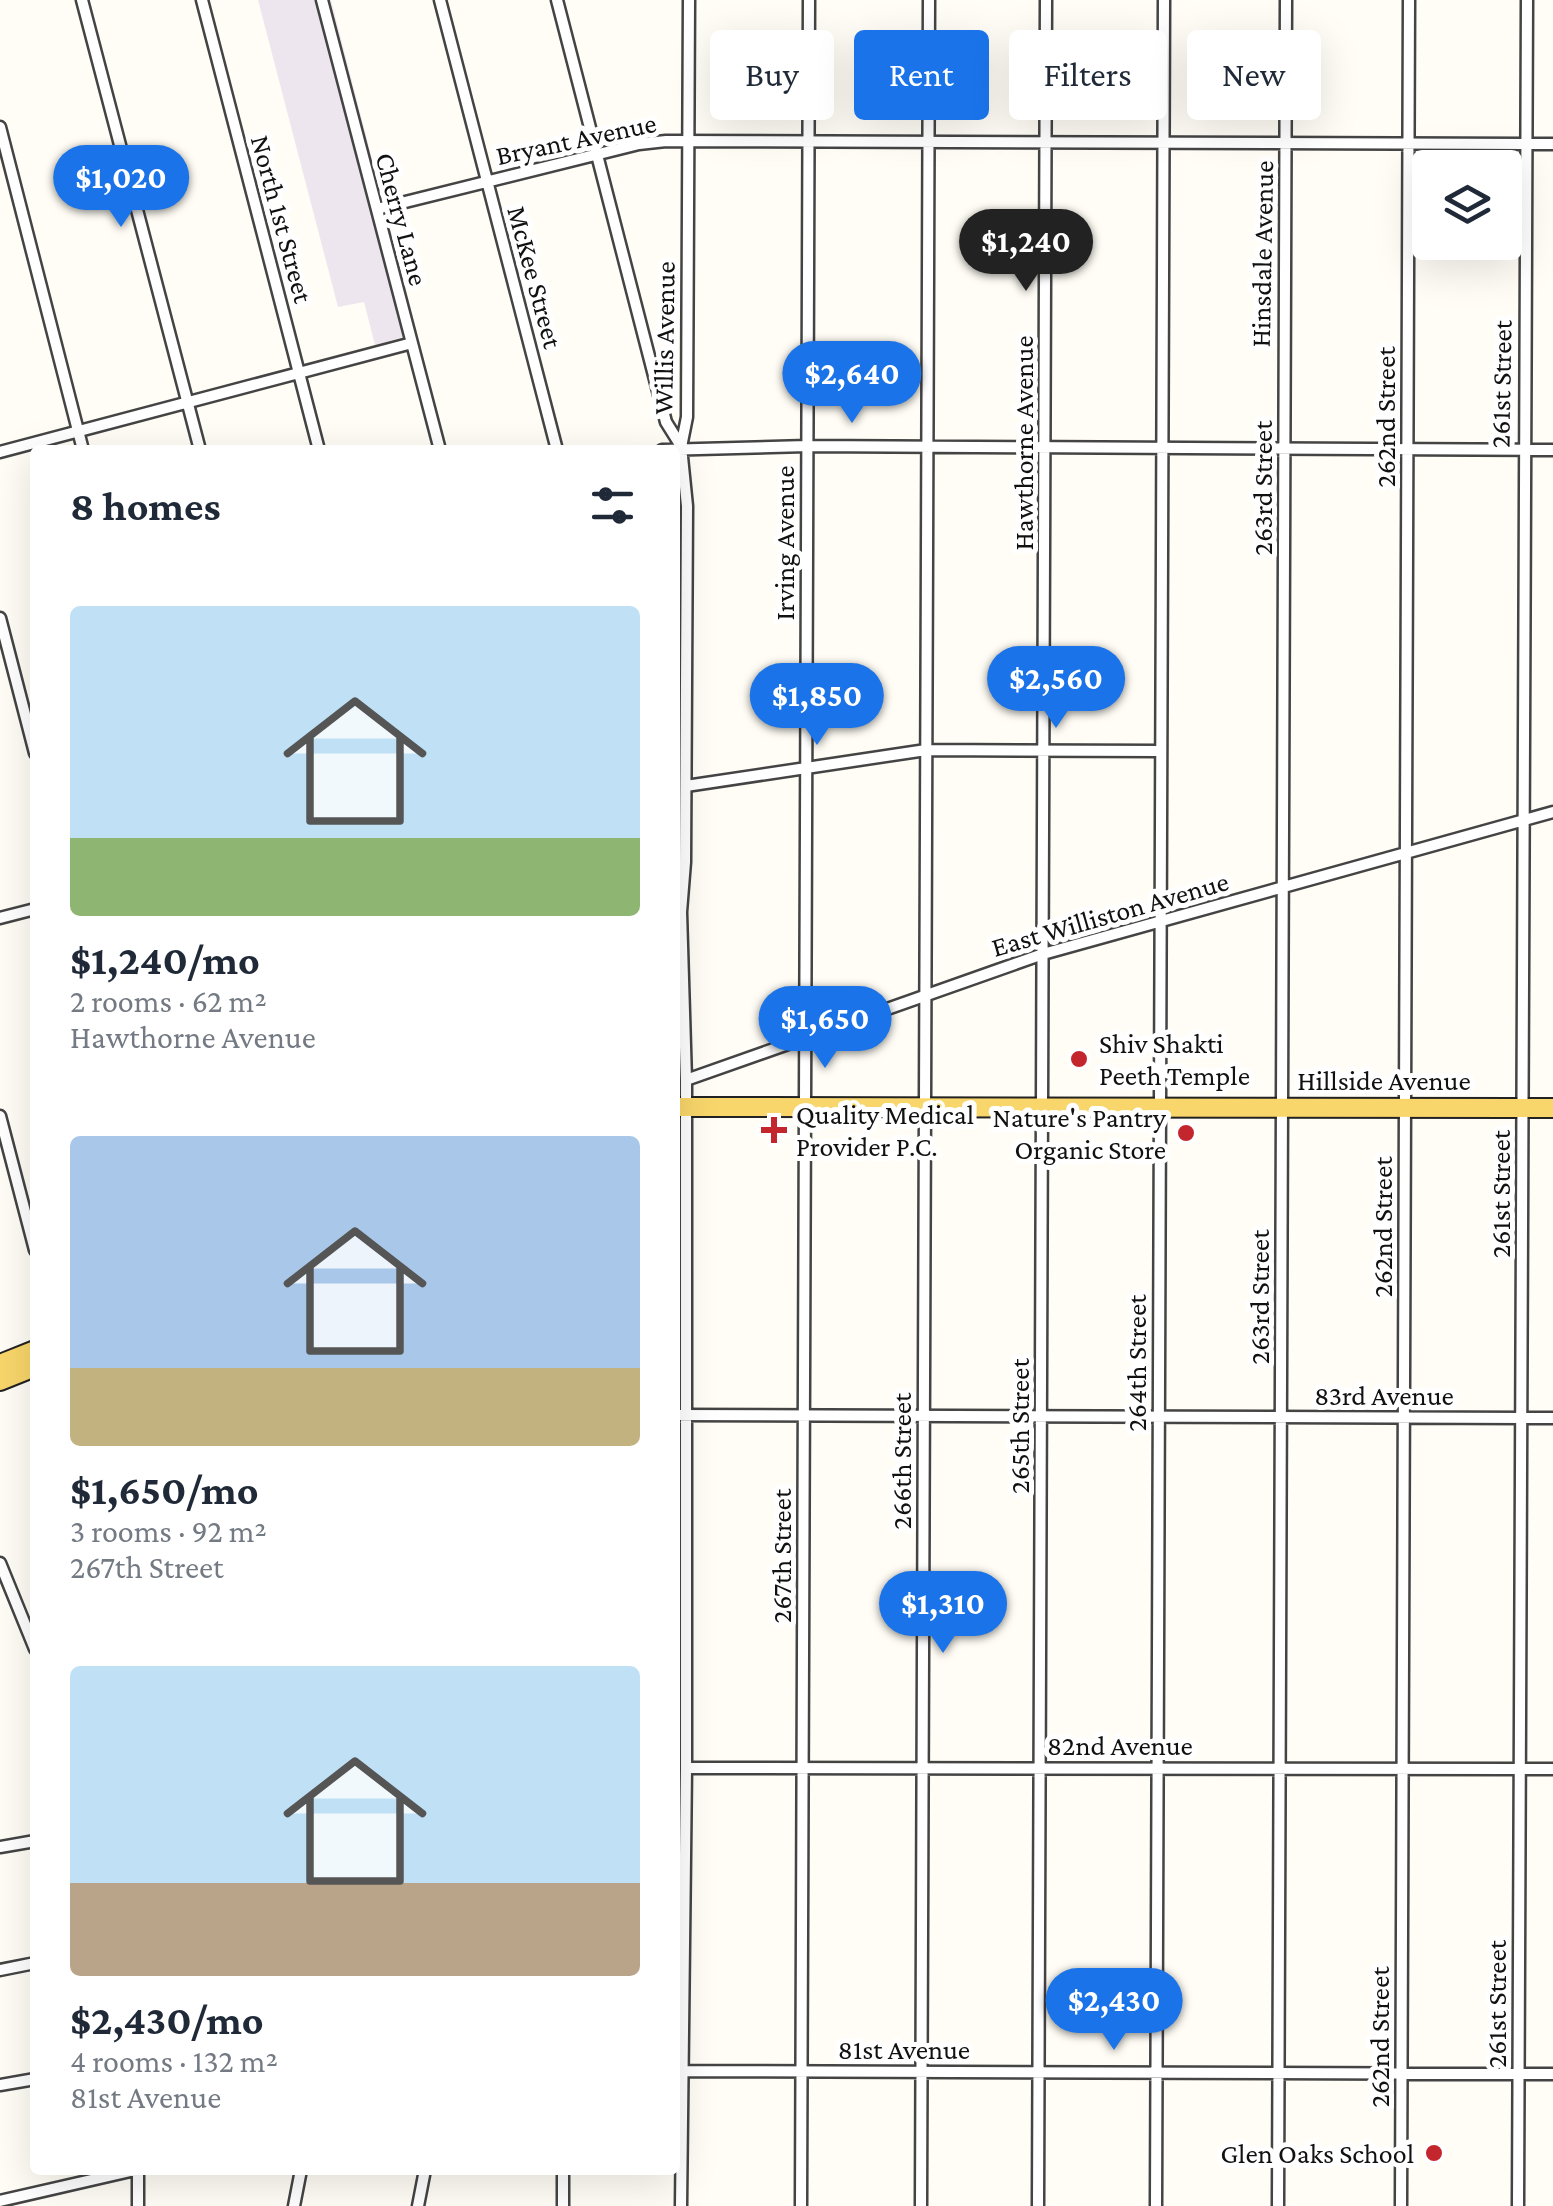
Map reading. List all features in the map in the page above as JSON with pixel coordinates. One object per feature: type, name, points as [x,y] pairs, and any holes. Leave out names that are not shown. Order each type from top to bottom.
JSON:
[{"type":"main road","name":"Hillside Avenue","points":[[680,1107],[1553,1108]]},
{"type":"main road","points":[[0,1364],[30,1352]]},
{"type":"main road","points":[[0,1380],[30,1369]]},
{"type":"street","points":[[82,0],[199,445]]},
{"type":"street","name":"North 1st Street","points":[[202,0],[317,445]]},
{"type":"street","name":"Cherry Lane","points":[[322,0],[439,445]]},
{"type":"street","name":"McKee Street","points":[[440,0],[556,445]]},
{"type":"street","points":[[557,0],[666,422],[681,446],[1553,450]]},
{"type":"street","name":"Willis Avenue","points":[[680,1107],[686,1080],[681,912],[686,786],[687,506],[681,446],[687,416],[689,0]]},
{"type":"street","name":"Irving Avenue","points":[[806,906],[809,0]]},
{"type":"street","name":"266th Street","points":[[921,2206],[929,0]]},
{"type":"street","name":"Hawthorne Avenue","points":[[1045,647],[1046,0]]},
{"type":"street","name":"264th Street","points":[[1156,2206],[1164,0]]},
{"type":"street","name":"Hinsdale Avenue","points":[[1284,389],[1286,0]]},
{"type":"street","name":"262nd Street","points":[[1400,2206],[1409,0]]},
{"type":"street","name":"261st Street","points":[[1518,2206],[1527,0]]},
{"type":"street","points":[[0,127],[82,445]]},
{"type":"street","name":"Bryant Avenue","points":[[376,209],[638,144],[688,141],[1553,144]]},
{"type":"street","points":[[0,452],[412,343]]},
{"type":"street","name":"263rd Street","points":[[1278,2206],[1284,389]]},
{"type":"street","points":[[0,618],[30,733]]},
{"type":"street","name":"265th Street","points":[[1038,2206],[1045,647]]},
{"type":"street","points":[[686,786],[926,750],[1162,751]]},
{"type":"street","name":"East Williston Avenue","points":[[686,1080],[805,1034],[1044,954],[1553,812]]},
{"type":"street","name":"267th Street","points":[[800,2206],[806,906]]},
{"type":"street","points":[[0,918],[30,910]]},
{"type":"street","points":[[0,1116],[30,1231]]},
{"type":"street","name":"83rd Avenue","points":[[680,1415],[1553,1418]]},
{"type":"street","name":"Willis Avenue","points":[[680,1465],[686,1768],[680,1995]]},
{"type":"street","points":[[0,1563],[30,1637]]},
{"type":"street","name":"82nd Avenue","points":[[686,1768],[1553,1769]]},
{"type":"street","points":[[0,1847],[30,1842]]},
{"type":"street","points":[[0,1970],[30,1964]]},
{"type":"street","name":"81st Avenue","points":[[680,2071],[1553,2074]]},
{"type":"street","points":[[0,2085],[30,2080]]},
{"type":"street","points":[[0,2201],[23,2201],[118,2175]]},
{"type":"street","points":[[136,2175],[138,2206]]},
{"type":"street","points":[[294,2206],[300,2175]]},
{"type":"street","points":[[418,2206],[425,2175]]},
{"type":"street","points":[[563,2175],[563,2206]]},
{"type":"street","name":"Willis Avenue","points":[[680,2175],[680,2206]]},
{"type":"shaded area","points":[[258,0],[331,0],[417,333],[375,345],[364,302],[338,307]]},
{"type":"place","name":"Shiv Shakti Peeth Temple","points":[[1079,1059]]},
{"type":"place","name":"Quality Medical Provider P.C.","points":[[774,1130]]},
{"type":"place","name":"Nature's Pantry Organic Store","points":[[1186,1133]]},
{"type":"place","name":"Glen Oaks School","points":[[1434,2153]]}]
